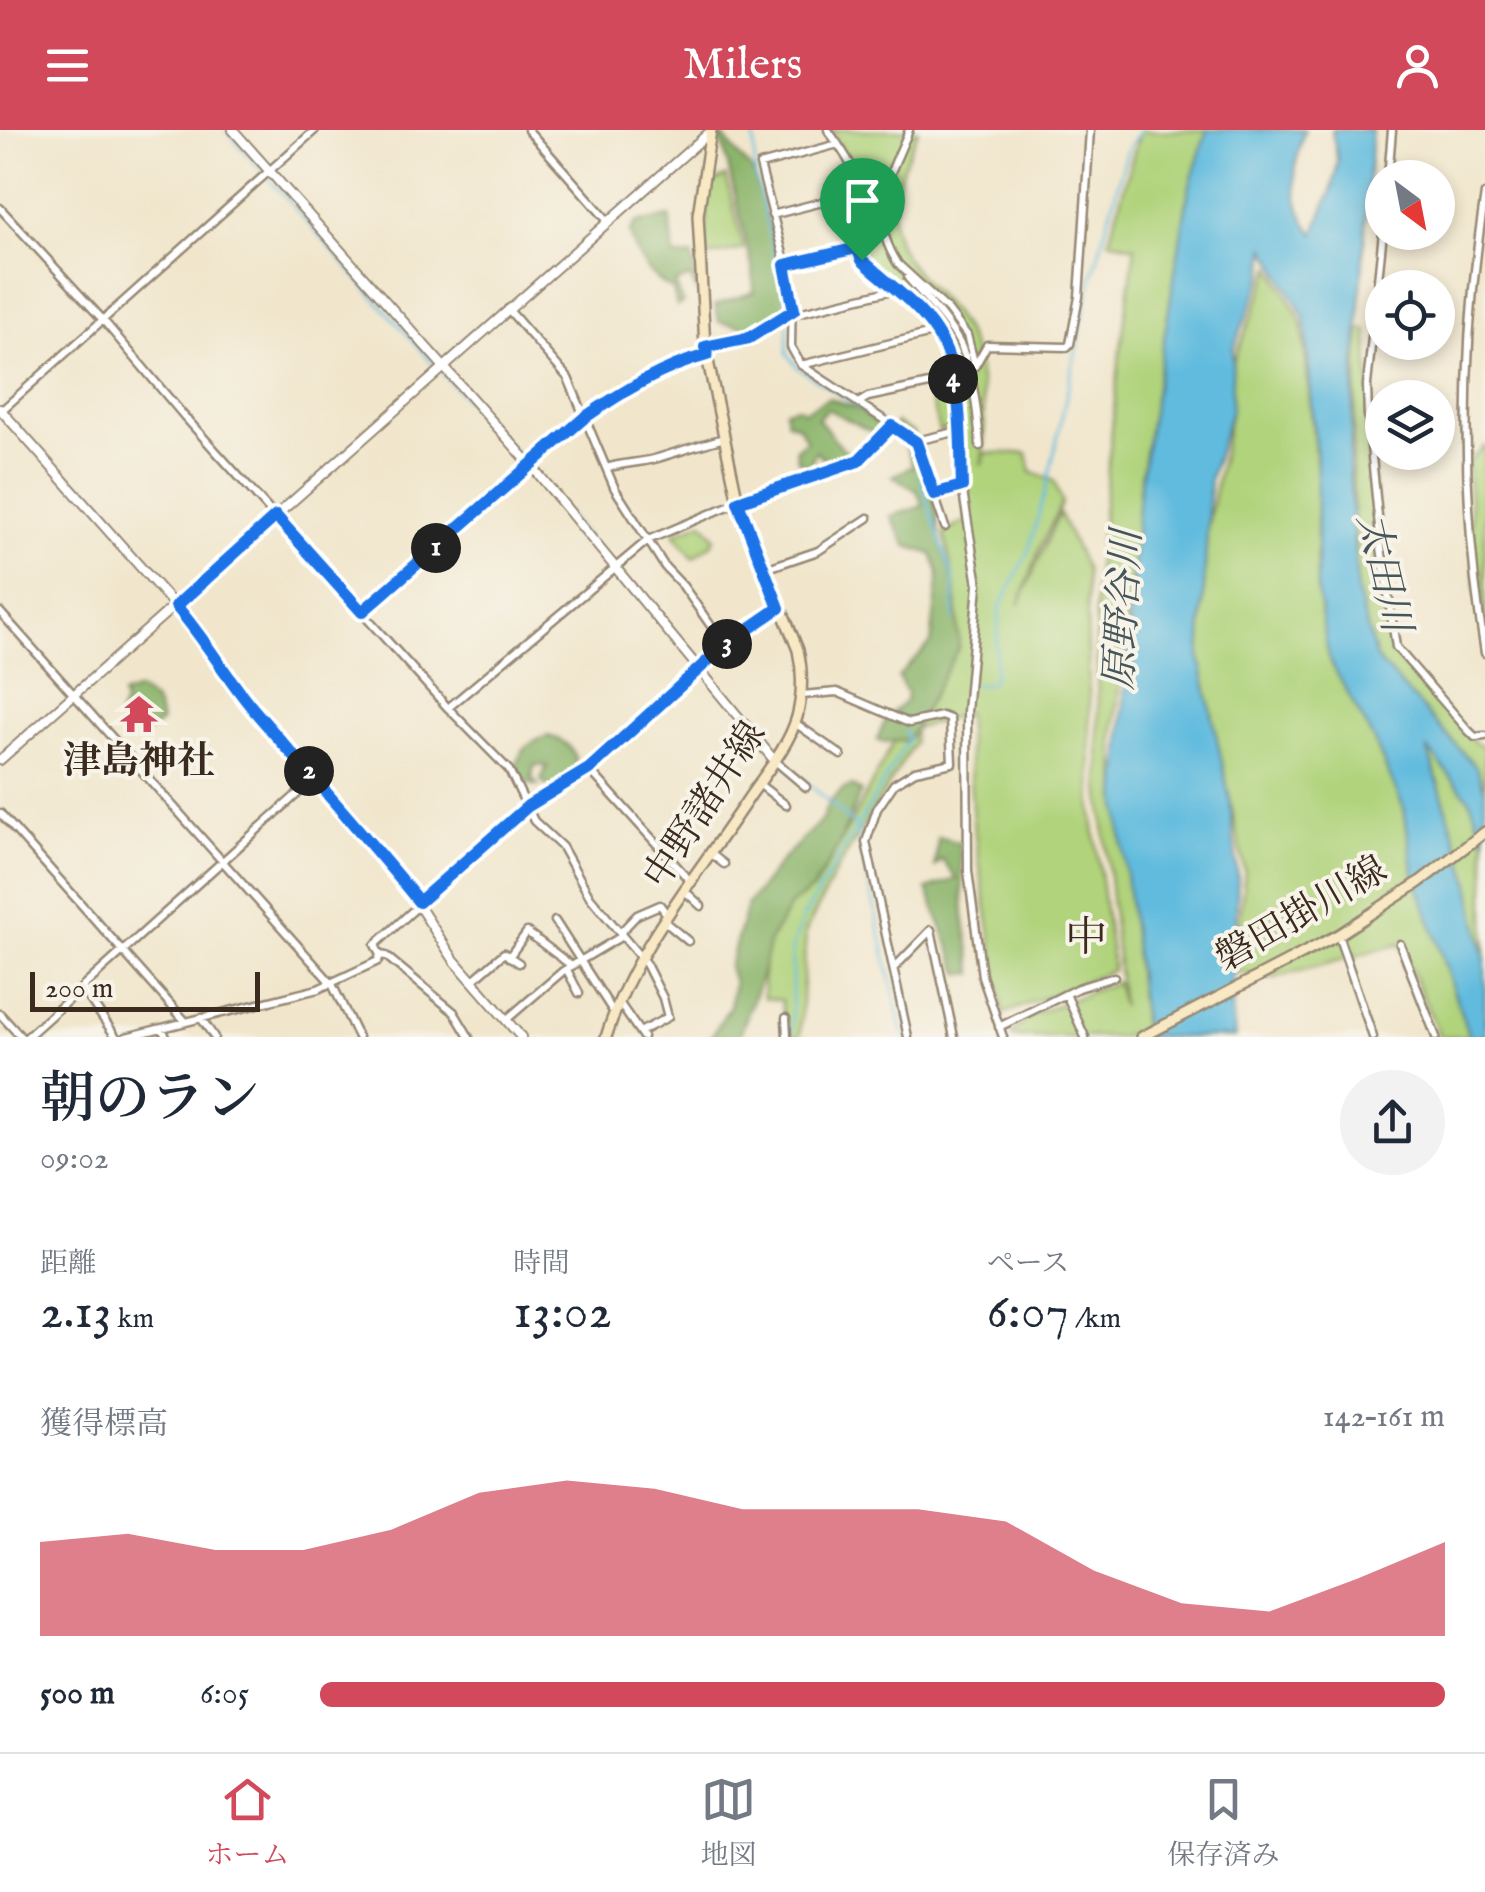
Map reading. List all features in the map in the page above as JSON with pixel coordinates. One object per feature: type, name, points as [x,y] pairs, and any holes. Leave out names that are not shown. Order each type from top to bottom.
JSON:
[{"type":"main road","name":"中野諸井線","points":[[606,1037],[618,1000],[641,958],[774,760],[795,723],[802,695],[803,671],[798,650],[738,502],[706,351],[698,215],[711,130]]},
{"type":"main road","name":"磐田掛川線","points":[[1142,1037],[1335,938],[1485,832]]},
{"type":"street","points":[[233,130],[531,465],[774,760],[806,787]]},
{"type":"street","points":[[315,130],[1,411],[208,643],[252,709],[419,902],[454,960],[521,1037]]},
{"type":"street","points":[[528,130],[608,221]]},
{"type":"street","points":[[0,760],[711,130]]},
{"type":"street","points":[[828,130],[861,192],[857,248],[862,260],[936,332],[953,379],[962,486],[978,585],[966,726],[968,871],[982,976],[1003,1037]]},
{"type":"street","points":[[909,130],[879,214],[884,242],[960,345],[970,380],[980,446]]},
{"type":"street","points":[[898,264],[947,309],[967,334],[975,366],[988,345],[1070,344],[1079,297],[1090,130]]},
{"type":"street","points":[[1390,160],[1392,130]]},
{"type":"street","points":[[838,144],[760,165],[794,312],[791,347],[801,365],[916,442],[945,527]]},
{"type":"street","points":[[772,215],[861,192]]},
{"type":"street","points":[[1485,194],[1468,326],[1466,438],[1470,542],[1485,653]]},
{"type":"street","points":[[0,208],[448,708],[509,770],[534,821],[562,847],[590,897],[641,958],[664,998],[668,1017],[642,1034],[618,1000]]},
{"type":"street","points":[[785,265],[857,248]]},
{"type":"street","points":[[1382,250],[1367,385],[1368,419],[1396,647],[1468,730],[1475,737],[1485,736]]},
{"type":"street","points":[[362,612],[584,418],[617,395],[706,351],[749,338],[794,312],[894,290]]},
{"type":"street","points":[[1472,299],[1485,299]]},
{"type":"street","points":[[508,309],[568,378],[615,490],[724,646]]},
{"type":"street","points":[[801,365],[936,332]]},
{"type":"street","points":[[858,403],[868,397],[953,379]]},
{"type":"street","points":[[448,708],[648,540],[738,502],[849,465],[868,454],[891,427]]},
{"type":"street","points":[[916,442],[960,431]]},
{"type":"street","points":[[606,468],[725,438]]},
{"type":"street","points":[[934,494],[962,486]]},
{"type":"street","points":[[764,570],[818,551],[868,518]]},
{"type":"street","points":[[380,956],[375,945],[528,806],[589,769],[724,646],[779,608]]},
{"type":"street","points":[[0,612],[332,984],[358,1037]]},
{"type":"street","points":[[802,695],[838,692],[909,723],[942,716],[950,719],[952,763],[915,771],[894,784],[877,809],[866,842],[908,1037]]},
{"type":"street","points":[[795,723],[842,755]]},
{"type":"street","points":[[589,769],[701,906]]},
{"type":"street","points":[[0,1014],[24,1037],[315,778]]},
{"type":"street","points":[[759,783],[786,805]]},
{"type":"street","points":[[0,813],[186,1022]]},
{"type":"street","points":[[712,854],[724,864]]},
{"type":"street","points":[[506,1020],[621,934],[636,915],[660,905],[667,919],[688,941]]},
{"type":"street","points":[[556,921],[579,992]]},
{"type":"street","points":[[893,968],[931,930],[954,1037]]},
{"type":"street","points":[[509,956],[528,932],[574,967],[614,1013]]},
{"type":"street","points":[[1335,938],[1373,1037]]},
{"type":"street","points":[[1400,944],[1436,1037]]},
{"type":"street","points":[[472,981],[504,953],[519,963]]},
{"type":"street","points":[[126,1037],[332,984],[378,961],[380,956]]},
{"type":"street","points":[[380,956],[386,956],[454,1012],[468,1037]]},
{"type":"street","points":[[999,1027],[1066,994],[1114,977]]},
{"type":"street","points":[[82,988],[116,1037]]},
{"type":"street","points":[[1066,994],[1085,1037]]},
{"type":"street","points":[[201,1018],[214,1037]]},
{"type":"street","points":[[786,1018],[787,1037]]},
{"type":"street","points":[[162,1028],[166,1037]]},
{"type":"green space","points":[[832,130],[918,130],[895,196],[896,237],[912,267],[958,320],[972,348],[984,418],[981,465],[986,453],[1027,453],[1031,472],[1054,481],[1062,502],[1019,605],[1059,513],[1086,570],[1092,811],[1113,970],[1003,1014],[973,822],[966,713],[914,729],[914,743],[835,873],[806,931],[800,1037],[787,1037],[781,1000],[764,998],[763,965],[770,940],[791,904],[813,889],[838,847],[958,621],[944,533],[967,520],[972,505],[967,516],[958,411],[947,360],[922,315],[866,262],[861,192]]},
{"type":"green space","points":[[1207,130],[1185,212],[1145,458],[1113,740],[1143,1029],[1120,1037],[1013,1037],[1011,1034],[1032,1015],[1116,982],[1122,1007],[1100,787],[1095,590],[1135,247],[1109,240],[1140,131]]},
{"type":"green space","points":[[723,137],[753,172],[789,287],[784,316],[742,336],[741,326],[719,322],[715,305],[754,292],[753,271],[724,148],[717,141]]},
{"type":"green space","points":[[726,177],[744,249],[705,257],[708,184]]},
{"type":"green space","points":[[670,217],[674,257],[692,256],[698,288],[697,291],[690,277],[675,283],[683,303],[677,306],[673,290],[640,259],[630,233],[636,223]]},
{"type":"green space","points":[[1272,267],[1302,323],[1317,471],[1317,589],[1404,808],[1414,873],[1469,1037],[1440,1037],[1400,944],[1274,978],[1234,972],[1245,872],[1200,658],[1207,530],[1231,410],[1230,369]]},
{"type":"green space","points":[[1360,329],[1365,330],[1365,360],[1369,360],[1365,470],[1373,470],[1390,650],[1474,742],[1485,748],[1485,790],[1476,767],[1376,658],[1357,592],[1352,463]]},
{"type":"green space","points":[[950,385],[956,428],[939,431],[928,388]]},
{"type":"green space","points":[[829,398],[859,409],[884,428],[876,434],[827,409],[818,418],[842,448],[856,458],[834,468],[816,451],[808,469],[798,460],[796,449],[807,440],[798,426],[787,421],[785,410],[797,407],[804,411]]},
{"type":"green space","points":[[896,423],[914,433],[934,494],[940,539],[955,586],[959,647],[908,740],[885,742],[877,740],[887,717],[906,701],[907,693],[898,677],[931,643],[939,573],[932,554],[907,546],[891,516],[923,506],[917,491],[893,476],[913,466],[907,448],[889,429]]},
{"type":"green space","points":[[1485,446],[1485,637],[1476,587],[1467,463]]},
{"type":"green space","points":[[703,522],[715,537],[693,558],[674,533]]},
{"type":"green space","points":[[138,690],[154,703],[161,723],[145,734],[118,719],[122,696]]},
{"type":"green space","points":[[548,736],[571,748],[575,761],[567,784],[550,789],[541,780],[547,766],[534,765],[532,778],[538,786],[526,783],[516,770],[526,747]]},
{"type":"green space","points":[[1426,745],[1470,800],[1485,840],[1485,961],[1469,879]]},
{"type":"green space","points":[[853,786],[861,791],[838,847],[813,889],[791,904],[770,940],[739,1037],[711,1037],[730,1006],[734,983],[729,966],[747,905],[782,860],[822,820],[828,804],[843,789]]},
{"type":"green space","points":[[938,837],[960,843],[964,916],[974,974],[960,973],[927,889],[957,879],[942,860],[935,866]]},
{"type":"water","points":[[1207,130],[1305,130],[1297,157],[1295,185],[1301,211],[1315,234],[1336,172],[1332,130],[1372,130],[1370,160],[1365,160],[1365,232],[1349,465],[1357,592],[1376,658],[1476,767],[1485,790],[1485,840],[1470,800],[1427,748],[1469,879],[1485,961],[1485,1037],[1469,1037],[1414,873],[1404,808],[1375,743],[1329,659],[1317,589],[1317,471],[1305,319],[1266,248],[1265,273],[1233,349],[1231,410],[1210,478],[1200,658],[1230,800],[1238,879],[1232,1010],[1235,1037],[1145,1037],[1117,797],[1139,490],[1189,188]]},
{"type":"waterway","points":[[226,130],[437,368]]},
{"type":"waterway","points":[[754,130],[755,175],[788,309]]},
{"type":"waterway","points":[[974,685],[990,683],[994,676],[1000,607],[1028,553],[1048,481],[1091,281],[1128,149],[1141,130]]},
{"type":"waterway","points":[[788,324],[787,353],[798,368],[888,426]]},
{"type":"waterway","points":[[443,374],[525,464]]},
{"type":"waterway","points":[[894,431],[916,454],[925,495],[954,580],[954,619]]},
{"type":"waterway","points":[[530,470],[589,541]]},
{"type":"waterway","points":[[743,716],[771,748]]},
{"type":"waterway","points":[[792,1037],[792,949],[803,918],[908,740],[905,732]]},
{"type":"waterway","points":[[782,760],[856,826],[904,1037]]},
{"type":"place","name":"津島神社","points":[[139,714]]},
{"type":"district","name":"中","points":[[1086,939]]},
{"type":"route","points":[[857,248],[862,260],[921,314],[945,349],[952,367],[960,431],[962,486],[934,494],[916,442],[892,426],[858,461],[738,502],[779,608],[724,646],[589,769],[528,806],[419,902],[350,817],[252,709],[208,643],[176,606],[276,516],[362,612],[584,418],[617,395],[681,362],[707,355],[705,347],[749,338],[794,310],[785,265],[857,248]]},
{"type":"water label","name":"太田川","points":[[1382,573]]},
{"type":"water label","name":"原野谷川","points":[[1125,610]]}]
